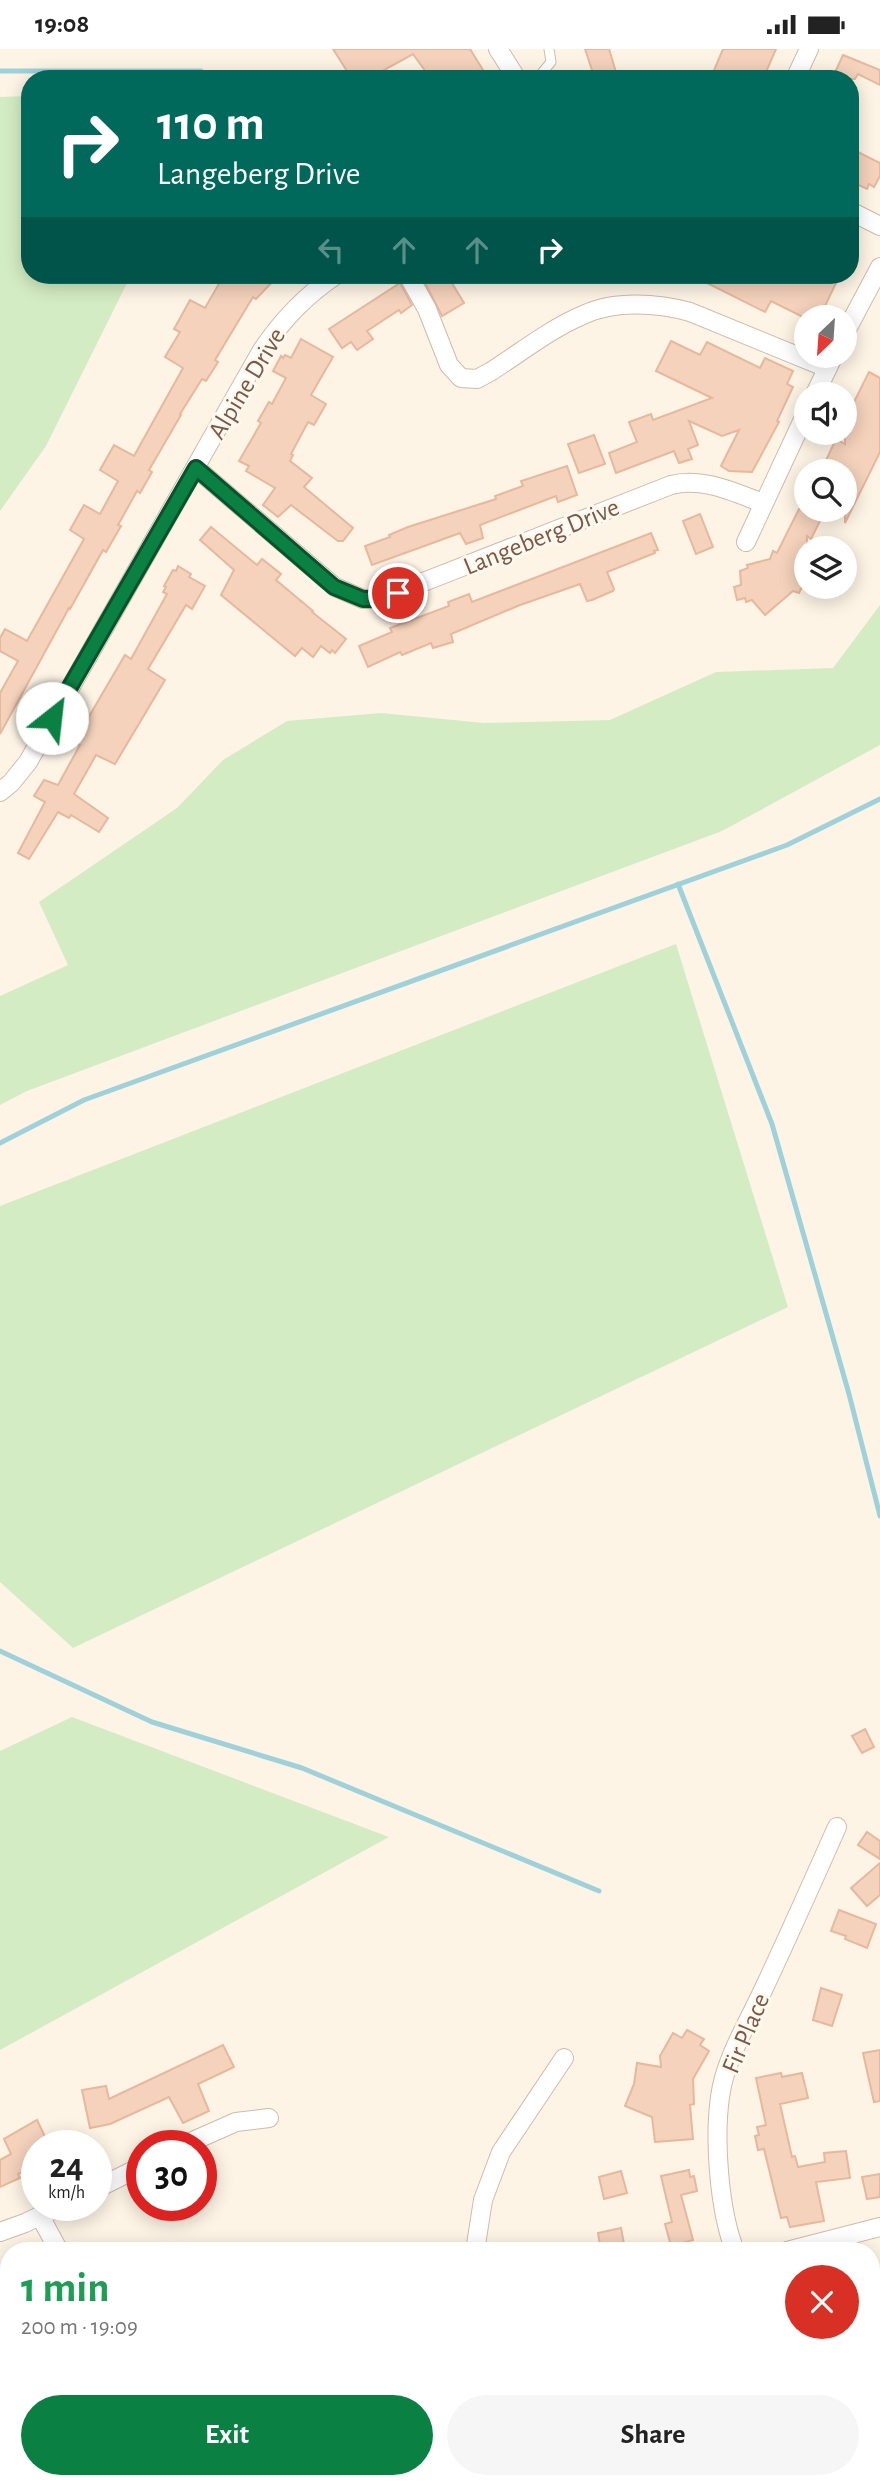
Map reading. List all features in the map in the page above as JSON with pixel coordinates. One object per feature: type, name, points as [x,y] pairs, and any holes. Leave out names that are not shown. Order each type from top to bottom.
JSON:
[{"type":"street","points":[[498,49],[511,70]]},
{"type":"street","points":[[799,70],[809,49]]},
{"type":"street","points":[[859,216],[880,226]]},
{"type":"street","points":[[858,308],[880,267]]},
{"type":"street","name":"Alpine Drive","points":[[0,793],[28,762],[262,350],[279,324],[324,284]]},
{"type":"street","points":[[413,284],[427,309],[449,365],[461,378],[468,380],[477,379],[490,372],[583,314],[603,308],[670,306],[794,348]]},
{"type":"street","points":[[746,542],[794,438]]},
{"type":"street","name":"Langeberg Drive","points":[[196,468],[311,569],[334,587],[363,599],[377,599],[398,593],[684,481],[700,483],[763,503]]},
{"type":"street","name":"Fir Place","points":[[732,2242],[722,2206],[720,2097],[736,2048],[837,1827]]},
{"type":"street","points":[[476,2242],[483,2200],[501,2151],[564,2058]]},
{"type":"street","points":[[217,2130],[236,2122],[269,2118]]},
{"type":"street","points":[[0,2232],[29,2221]]},
{"type":"street","points":[[42,2221],[54,2242]]},
{"type":"street","points":[[822,2242],[880,2227]]},
{"type":"lane","points":[[544,70],[551,62],[549,49]]},
{"type":"green space","points":[[21,96],[21,284],[127,284],[46,446],[0,511],[0,97]]},
{"type":"green space","points":[[880,605],[880,745],[722,831],[27,1091],[0,1105],[0,996],[68,965],[39,902],[177,808],[223,760],[287,721],[381,713],[484,723],[610,720],[716,672],[833,668]]},
{"type":"green space","points":[[676,944],[788,1307],[73,1648],[0,1582],[0,1206]]},
{"type":"green space","points":[[72,1717],[389,1837],[0,2050],[0,1751]]},
{"type":"building","points":[[333,49],[470,49],[483,70],[425,70],[413,54],[384,70],[346,70]]},
{"type":"building","points":[[585,49],[609,49],[615,70],[592,70]]},
{"type":"building","points":[[723,49],[776,49],[767,70],[714,70]]},
{"type":"building","points":[[843,55],[880,70],[880,85],[859,74],[859,70],[836,70]]},
{"type":"building","points":[[859,152],[880,163],[880,176],[874,187],[869,184],[867,189],[859,185]]},
{"type":"building","points":[[219,284],[270,284],[256,299],[253,297],[215,360],[218,362],[206,381],[202,379],[180,414],[149,470],[152,472],[140,493],[137,491],[106,552],[103,550],[69,608],[0,734],[0,693],[18,661],[0,651],[0,638],[5,629],[27,641],[84,539],[70,530],[84,505],[100,514],[118,481],[100,470],[114,445],[134,456],[183,368],[165,357],[180,332],[174,329],[190,300],[205,308]]},
{"type":"building","points":[[398,284],[412,305],[401,313],[399,310],[367,331],[373,339],[357,350],[351,342],[342,348],[329,329]]},
{"type":"building","points":[[426,284],[452,284],[464,303],[442,316]]},
{"type":"building","points":[[709,284],[836,284],[825,305],[794,305],[794,312],[771,301],[765,312]]},
{"type":"building","points":[[301,339],[333,357],[311,395],[326,404],[314,425],[308,422],[290,461],[312,478],[304,487],[353,528],[343,541],[338,541],[291,505],[278,517],[263,505],[275,488],[246,471],[249,466],[239,461],[261,423],[258,421],[269,402],[272,404],[286,378],[273,371],[281,356],[291,358]]},
{"type":"building","points":[[671,341],[700,355],[707,342],[760,368],[765,358],[793,371],[787,384],[793,387],[777,421],[779,422],[752,472],[729,471],[721,466],[739,430],[722,436],[689,421],[698,445],[688,449],[692,459],[679,463],[674,451],[616,473],[609,453],[637,442],[629,422],[651,414],[653,420],[712,398],[656,371]]},
{"type":"building","points":[[869,372],[880,378],[880,452],[857,499],[857,459],[827,459],[833,445],[857,445],[857,396]]},
{"type":"building","points":[[594,435],[605,464],[579,473],[568,444]]},
{"type":"building","points":[[567,466],[577,495],[558,502],[556,496],[480,525],[483,538],[466,544],[460,533],[372,565],[365,546],[408,527],[496,499],[495,496],[523,486],[521,481]]},
{"type":"building","points":[[700,514],[713,547],[696,554],[683,521]]},
{"type":"building","points":[[794,519],[794,522],[820,522],[812,536],[794,536],[794,591],[765,615],[752,600],[737,600],[734,587],[741,585],[740,571],[748,568],[747,565],[770,559],[773,551],[777,553]]},
{"type":"building","points":[[211,527],[257,565],[262,559],[281,574],[276,580],[346,639],[335,653],[332,650],[330,653],[321,646],[313,657],[302,648],[295,656],[221,595],[234,570],[200,540]]},
{"type":"building","points":[[651,533],[658,550],[654,551],[655,553],[607,572],[613,591],[587,601],[580,584],[520,605],[451,634],[453,642],[433,648],[431,643],[402,655],[400,652],[368,667],[359,646],[392,632],[390,628],[449,606],[448,602],[469,594],[472,602]]},
{"type":"building","points":[[178,566],[191,574],[189,577],[205,586],[192,609],[186,605],[148,669],[165,680],[115,764],[96,755],[74,794],[108,818],[99,832],[71,815],[69,818],[58,812],[29,859],[18,853],[45,802],[34,796],[44,780],[58,785],[80,745],[74,742],[125,655],[131,659],[167,594],[163,592],[166,587],[164,586]]},
{"type":"building","points":[[865,1729],[874,1747],[862,1753],[852,1736]]},
{"type":"building","points":[[867,1832],[880,1841],[880,1859],[858,1845]]},
{"type":"building","points":[[880,1863],[880,1895],[867,1906],[851,1888]]},
{"type":"building","points":[[839,1910],[876,1924],[867,1948],[831,1931]]},
{"type":"building","points":[[821,1988],[842,1995],[832,2026],[813,2020]]},
{"type":"building","points":[[687,2030],[704,2039],[700,2045],[709,2051],[693,2079],[694,2104],[690,2105],[693,2139],[655,2142],[652,2117],[625,2106],[634,2084],[637,2063],[661,2067],[660,2056],[673,2033],[682,2038]]},
{"type":"building","points":[[223,2045],[234,2067],[198,2084],[209,2111],[183,2123],[169,2097],[110,2124],[90,2128],[82,2090],[106,2086],[109,2099]]},
{"type":"building","points":[[880,2050],[880,2101],[874,2102],[863,2053]]},
{"type":"building","points":[[781,2073],[782,2077],[802,2073],[808,2098],[780,2104],[792,2157],[795,2156],[798,2167],[825,2162],[824,2153],[846,2151],[850,2178],[816,2182],[824,2221],[790,2227],[787,2217],[781,2218],[764,2149],[758,2150],[755,2136],[759,2135],[757,2127],[766,2125],[756,2078]]},
{"type":"building","points":[[37,2120],[42,2130],[21,2130],[20,2178],[0,2187],[0,2160],[11,2154],[4,2139]]},
{"type":"building","points":[[689,2170],[690,2177],[694,2176],[697,2191],[681,2195],[693,2240],[670,2242],[665,2224],[672,2222],[661,2176]]},
{"type":"building","points":[[621,2171],[627,2193],[604,2199],[599,2177]]},
{"type":"building","points":[[880,2174],[880,2197],[867,2199],[862,2177]]},
{"type":"building","points":[[621,2228],[624,2242],[600,2242],[598,2233]]},
{"type":"waterway","points":[[0,71],[21,71]]},
{"type":"waterway","points":[[0,1143],[84,1100],[787,845],[880,799]]},
{"type":"waterway","points":[[678,884],[772,1124],[849,1394],[880,1516]]},
{"type":"waterway","points":[[0,1651],[152,1722],[302,1768],[599,1891]]},
{"type":"route","points":[[52,718],[196,468],[334,587],[350,596],[363,599],[377,599],[398,593]]}]
